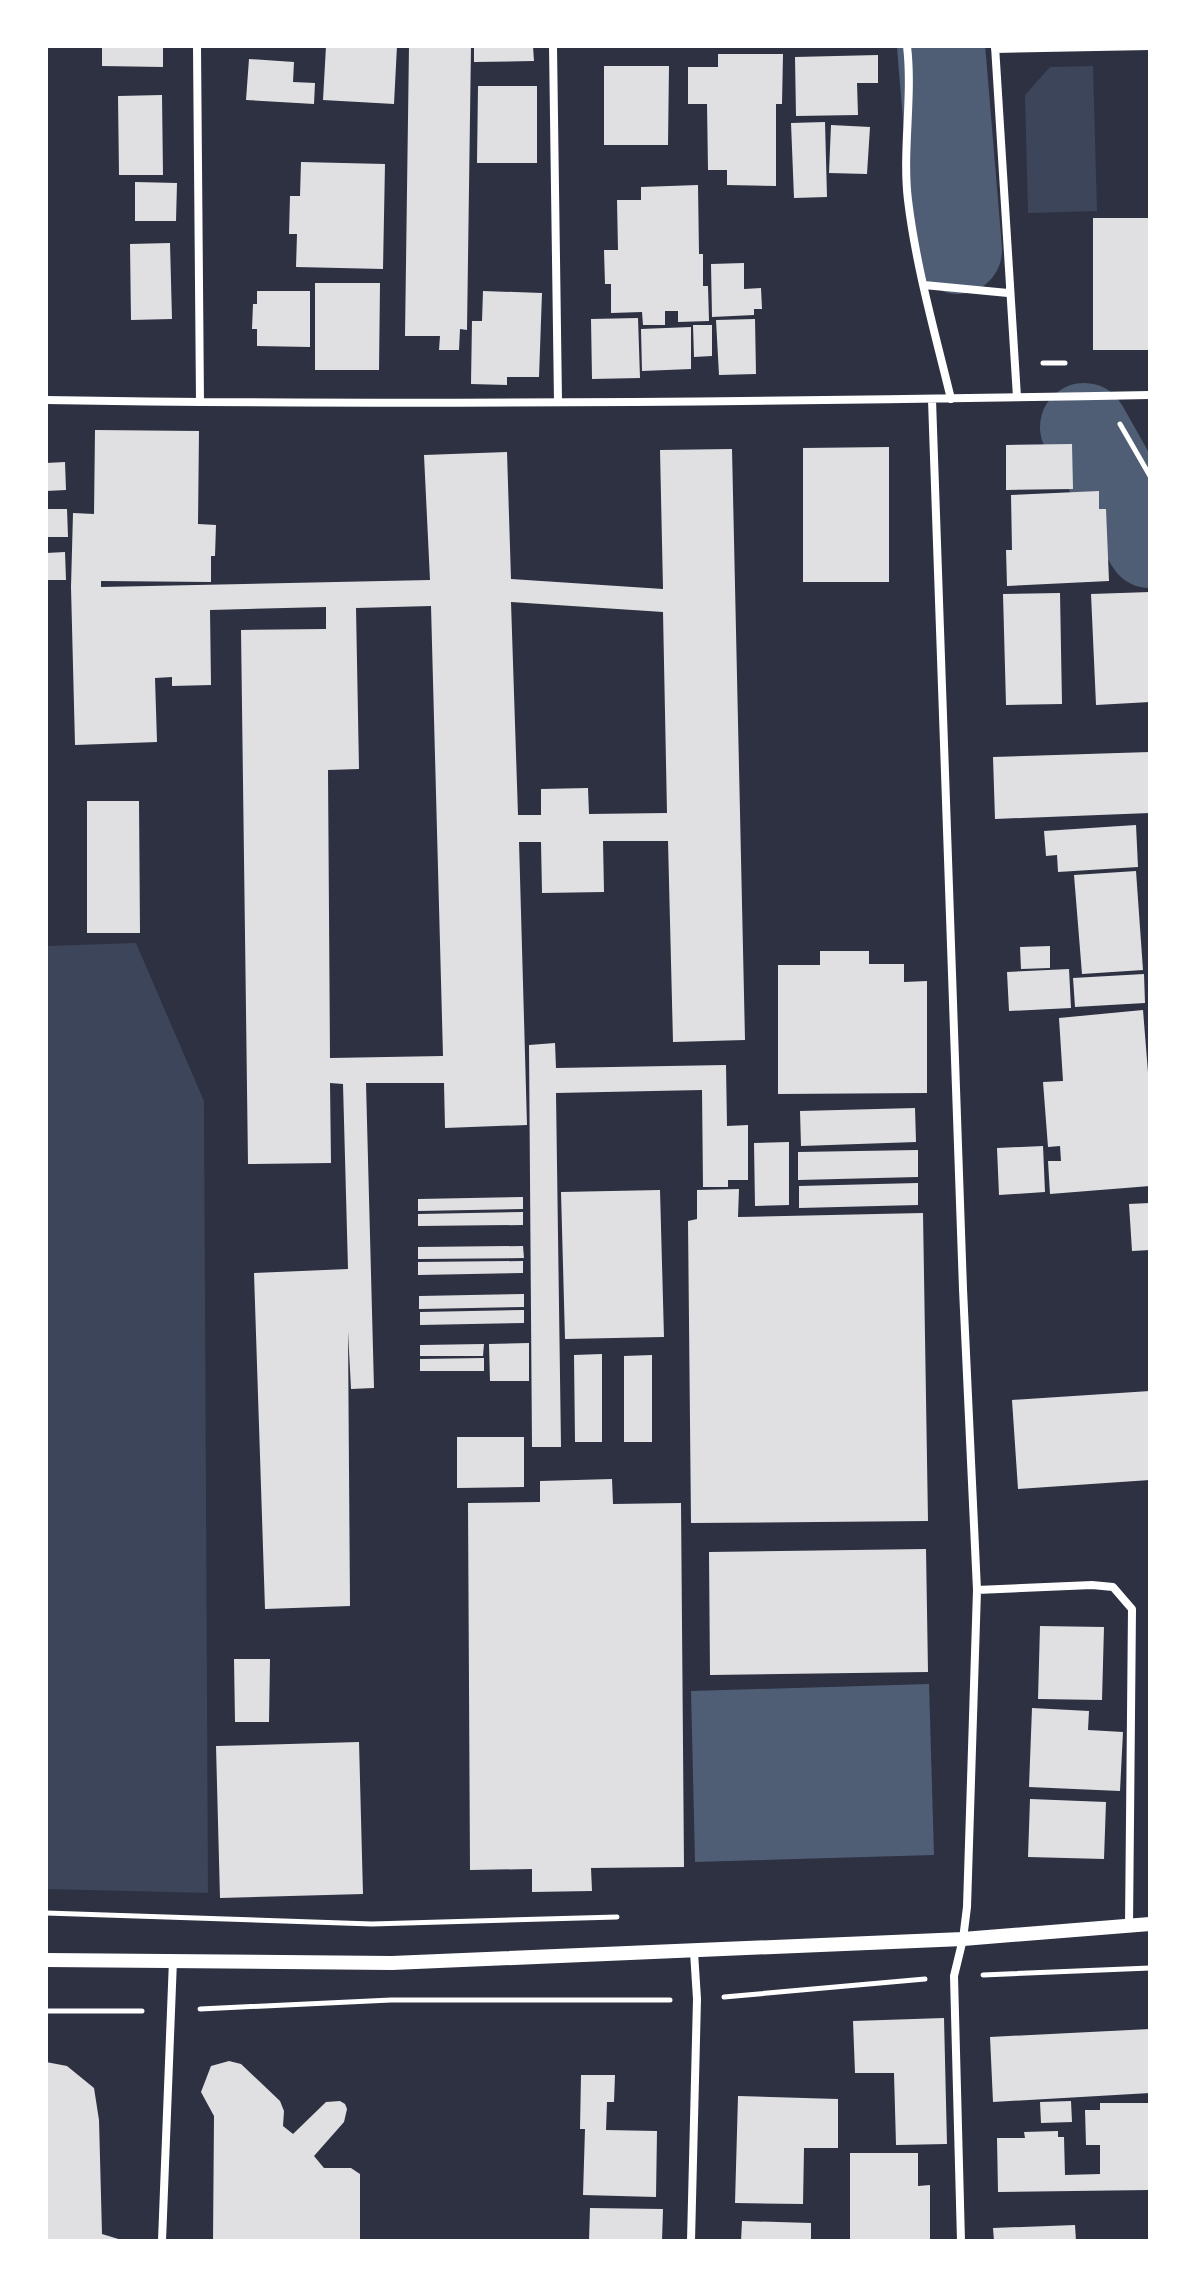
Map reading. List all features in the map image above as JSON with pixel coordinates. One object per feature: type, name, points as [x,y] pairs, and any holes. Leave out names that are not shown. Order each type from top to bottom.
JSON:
[{"type":"street","points":[[197,46],[200,402]]},
{"type":"street","points":[[553,46],[558,401]]},
{"type":"street","points":[[907,46],[908,198],[924,285],[951,399]]},
{"type":"street","points":[[1017,397],[1008,293],[995,47],[1150,46]]},
{"type":"street","points":[[924,285],[1008,293]]},
{"type":"street","points":[[46,400],[932,400],[1150,395]]},
{"type":"street","points":[[932,400],[963,1289],[977,1590],[967,1907],[954,1976],[961,2241]]},
{"type":"street","points":[[977,1590],[1092,1585],[1113,1587],[1132,1609],[1129,1926]]},
{"type":"street","points":[[46,1960],[392,1963],[963,1939],[1150,1924]]},
{"type":"street","points":[[691,2241],[697,1999],[694,1952]]},
{"type":"street","points":[[162,2241],[173,1960]]},
{"type":"path","points":[[1040,363],[1072,363]]},
{"type":"path","points":[[1103,396],[1150,476]]},
{"type":"path","points":[[46,1913],[372,1924],[630,1917]]},
{"type":"path","points":[[46,2011],[170,2011],[391,2000],[697,1999],[954,1976],[1150,1968]]},
{"type":"shaded area","points":[[1093,66],[1097,211],[1028,213],[1025,95],[1050,67]]},
{"type":"shaded area","points":[[136,943],[204,1101],[208,1893],[46,1889],[46,946]]},
{"type":"shaded area","points":[[929,1684],[934,1855],[695,1862],[691,1691]]},
{"type":"building","points":[[102,46],[163,46],[163,67],[102,66]]},
{"type":"building","points":[[326,46],[397,46],[394,104],[323,100]]},
{"type":"building","points":[[409,46],[471,46],[467,330],[460,329],[459,350],[439,350],[440,336],[405,336]]},
{"type":"building","points":[[474,46],[533,46],[534,61],[474,62]]},
{"type":"building","points":[[718,54],[783,54],[782,104],[776,104],[776,186],[727,185],[727,170],[708,170],[707,104],[688,104],[688,67],[718,67]]},
{"type":"building","points":[[878,55],[878,83],[857,83],[858,115],[796,116],[795,57]]},
{"type":"building","points":[[249,59],[294,62],[293,82],[315,83],[314,104],[246,100]]},
{"type":"building","points":[[604,66],[669,66],[668,145],[604,145]]},
{"type":"building","points":[[478,86],[537,86],[537,163],[477,163]]},
{"type":"building","points":[[162,95],[163,175],[119,175],[118,96]]},
{"type":"building","points":[[825,122],[827,197],[794,198],[791,123]]},
{"type":"building","points":[[831,125],[870,127],[867,174],[829,173]]},
{"type":"building","points":[[301,162],[385,164],[383,269],[296,267],[297,234],[289,234],[290,196],[300,196]]},
{"type":"building","points":[[135,182],[177,183],[176,221],[135,221]]},
{"type":"building","points":[[698,185],[699,254],[703,254],[703,286],[708,286],[709,321],[678,322],[678,311],[665,311],[665,325],[643,325],[642,312],[611,313],[611,284],[605,284],[604,250],[618,250],[617,200],[641,200],[641,187]]},
{"type":"building","points":[[1093,218],[1150,218],[1150,350],[1093,350]]},
{"type":"building","points":[[170,243],[172,319],[131,320],[130,244]]},
{"type":"building","points":[[744,263],[744,289],[761,288],[762,309],[754,309],[754,315],[712,317],[711,264]]},
{"type":"building","points":[[315,283],[380,283],[379,370],[315,370]]},
{"type":"building","points":[[257,291],[310,291],[310,347],[257,346],[257,329],[252,329]]},
{"type":"building","points":[[483,291],[542,293],[539,377],[507,377],[507,385],[471,384],[472,321],[482,321]]},
{"type":"building","points":[[638,318],[640,378],[592,379],[591,319]]},
{"type":"building","points":[[755,319],[756,374],[719,375],[716,320]]},
{"type":"building","points":[[693,325],[712,325],[712,356],[694,357]]},
{"type":"building","points":[[691,327],[691,369],[642,371],[641,329]]},
{"type":"building","points":[[95,430],[199,431],[198,524],[216,525],[211,582],[101,581],[101,587],[430,580],[424,455],[507,452],[511,579],[663,589],[660,450],[732,449],[745,1040],[673,1042],[668,841],[603,841],[604,892],[542,893],[541,842],[519,842],[527,1125],[445,1128],[444,1083],[366,1083],[374,1388],[351,1389],[348,1331],[350,1606],[265,1609],[254,1273],[348,1269],[343,1084],[330,1083],[331,1163],[248,1164],[241,630],[326,629],[326,607],[210,610],[211,685],[172,686],[172,677],[155,678],[157,742],[75,745],[71,587],[73,513],[94,514]],"holes":[[[511,602],[663,612],[667,813],[589,814],[588,788],[541,789],[541,815],[518,815]],[[431,606],[443,1056],[330,1058],[328,770],[359,769],[356,608]]]},
{"type":"building","points":[[1072,444],[1073,489],[1006,490],[1006,445]]},
{"type":"building","points":[[889,447],[889,582],[803,582],[803,448]]},
{"type":"building","points":[[65,462],[66,490],[46,491],[46,463]]},
{"type":"building","points":[[1099,491],[1099,509],[1106,509],[1109,581],[1007,586],[1006,550],[1012,550],[1011,495]]},
{"type":"building","points":[[46,509],[67,509],[68,537],[46,537]]},
{"type":"building","points":[[65,552],[66,580],[46,580],[46,553]]},
{"type":"building","points":[[1150,592],[1150,702],[1096,705],[1091,594]]},
{"type":"building","points":[[1060,593],[1062,704],[1006,705],[1003,594]]},
{"type":"building","points":[[1150,752],[1150,813],[995,819],[993,757]]},
{"type":"building","points":[[87,801],[139,801],[140,933],[87,933]]},
{"type":"building","points":[[1136,825],[1138,867],[1058,872],[1057,855],[1046,856],[1044,831]]},
{"type":"building","points":[[1136,871],[1143,970],[1082,974],[1074,875]]},
{"type":"building","points":[[1050,946],[1050,968],[1021,969],[1020,947]]},
{"type":"building","points":[[820,951],[869,951],[869,964],[904,964],[904,982],[927,981],[927,1093],[778,1094],[778,965],[820,965]]},
{"type":"building","points":[[1069,969],[1071,1008],[1009,1011],[1007,972]]},
{"type":"building","points":[[1144,974],[1145,1003],[1075,1007],[1073,978]]},
{"type":"building","points":[[1143,1010],[1150,1097],[1150,1186],[1050,1194],[1048,1161],[1061,1161],[1060,1146],[1048,1147],[1043,1082],[1063,1081],[1059,1018]]},
{"type":"building","points":[[555,1043],[556,1068],[726,1065],[727,1126],[748,1125],[748,1180],[728,1180],[728,1187],[703,1187],[702,1090],[556,1093],[561,1447],[532,1447],[529,1045]]},
{"type":"building","points":[[915,1108],[916,1142],[801,1146],[800,1111]]},
{"type":"building","points":[[789,1142],[789,1205],[755,1206],[754,1143]]},
{"type":"building","points":[[1043,1146],[1045,1192],[999,1195],[997,1148]]},
{"type":"building","points":[[918,1150],[918,1177],[798,1180],[798,1152]]},
{"type":"building","points":[[918,1183],[918,1205],[799,1208],[799,1186]]},
{"type":"building","points":[[739,1189],[738,1217],[923,1213],[928,1521],[691,1523],[688,1221],[697,1219],[697,1190]]},
{"type":"building","points":[[660,1190],[664,1337],[565,1339],[561,1192]]},
{"type":"building","points":[[523,1197],[523,1209],[418,1211],[418,1199]]},
{"type":"building","points":[[1150,1203],[1150,1250],[1132,1251],[1129,1204]]},
{"type":"building","points":[[523,1212],[523,1225],[418,1226],[418,1214]]},
{"type":"building","points":[[523,1246],[524,1258],[418,1259],[418,1247]]},
{"type":"building","points":[[523,1261],[523,1273],[418,1275],[418,1262]]},
{"type":"building","points":[[524,1294],[524,1307],[419,1309],[419,1296]]},
{"type":"building","points":[[524,1310],[524,1323],[420,1325],[420,1312]]},
{"type":"building","points":[[529,1343],[529,1381],[490,1381],[489,1344]]},
{"type":"building","points":[[484,1344],[483,1356],[420,1356],[420,1345]]},
{"type":"building","points":[[602,1354],[602,1442],[575,1442],[574,1355]]},
{"type":"building","points":[[652,1355],[652,1442],[624,1442],[624,1356]]},
{"type":"building","points":[[484,1358],[484,1371],[420,1371],[420,1359]]},
{"type":"building","points":[[1150,1391],[1150,1480],[1018,1489],[1012,1400]]},
{"type":"building","points":[[457,1437],[524,1437],[524,1487],[457,1488]]},
{"type":"building","points":[[612,1479],[613,1504],[681,1503],[684,1867],[591,1868],[592,1891],[532,1892],[532,1869],[470,1870],[468,1503],[540,1502],[540,1481]]},
{"type":"building","points":[[926,1549],[928,1672],[710,1675],[709,1552]]},
{"type":"building","points":[[1040,1626],[1104,1627],[1102,1700],[1038,1699]]},
{"type":"building","points":[[234,1659],[270,1659],[269,1722],[235,1722]]},
{"type":"building","points":[[1032,1708],[1089,1711],[1088,1730],[1123,1732],[1120,1791],[1029,1787]]},
{"type":"building","points":[[359,1742],[363,1894],[220,1898],[216,1746]]},
{"type":"building","points":[[1030,1799],[1106,1802],[1104,1859],[1028,1857]]},
{"type":"building","points":[[944,2018],[947,2144],[896,2145],[894,2073],[855,2073],[853,2021]]},
{"type":"building","points":[[1150,2029],[1150,2093],[993,2102],[990,2037]]},
{"type":"building","points":[[229,2061],[241,2064],[280,2101],[284,2111],[283,2126],[293,2134],[326,2102],[340,2101],[345,2104],[344,2122],[314,2156],[324,2168],[351,2168],[360,2174],[360,2241],[213,2241],[214,2116],[201,2092],[211,2066]]},
{"type":"building","points":[[46,2062],[67,2066],[94,2088],[99,2120],[102,2234],[125,2241],[46,2241]]},
{"type":"building","points":[[581,2075],[615,2075],[614,2102],[607,2102],[606,2130],[657,2131],[656,2197],[583,2195],[585,2129],[580,2129]]},
{"type":"building","points":[[738,2096],[838,2099],[838,2148],[804,2148],[803,2204],[735,2203]]},
{"type":"building","points":[[1071,2101],[1072,2122],[1041,2123],[1040,2102]]},
{"type":"building","points":[[1100,2103],[1150,2103],[1150,2190],[998,2192],[997,2138],[1025,2138],[1024,2132],[1058,2131],[1058,2137],[1064,2137],[1065,2175],[1100,2174],[1100,2145],[1086,2145],[1085,2110],[1100,2110]]},
{"type":"building","points":[[850,2153],[918,2153],[918,2186],[930,2185],[930,2241],[850,2241]]},
{"type":"building","points":[[590,2208],[663,2209],[662,2241],[589,2241]]},
{"type":"building","points":[[742,2221],[811,2223],[811,2241],[741,2241]]},
{"type":"building","points":[[1075,2225],[1076,2241],[994,2241],[993,2228]]},
{"type":"waterway","points":[[941,46],[958,250]]},
{"type":"waterway","points":[[1084,427],[1150,544]]}]
